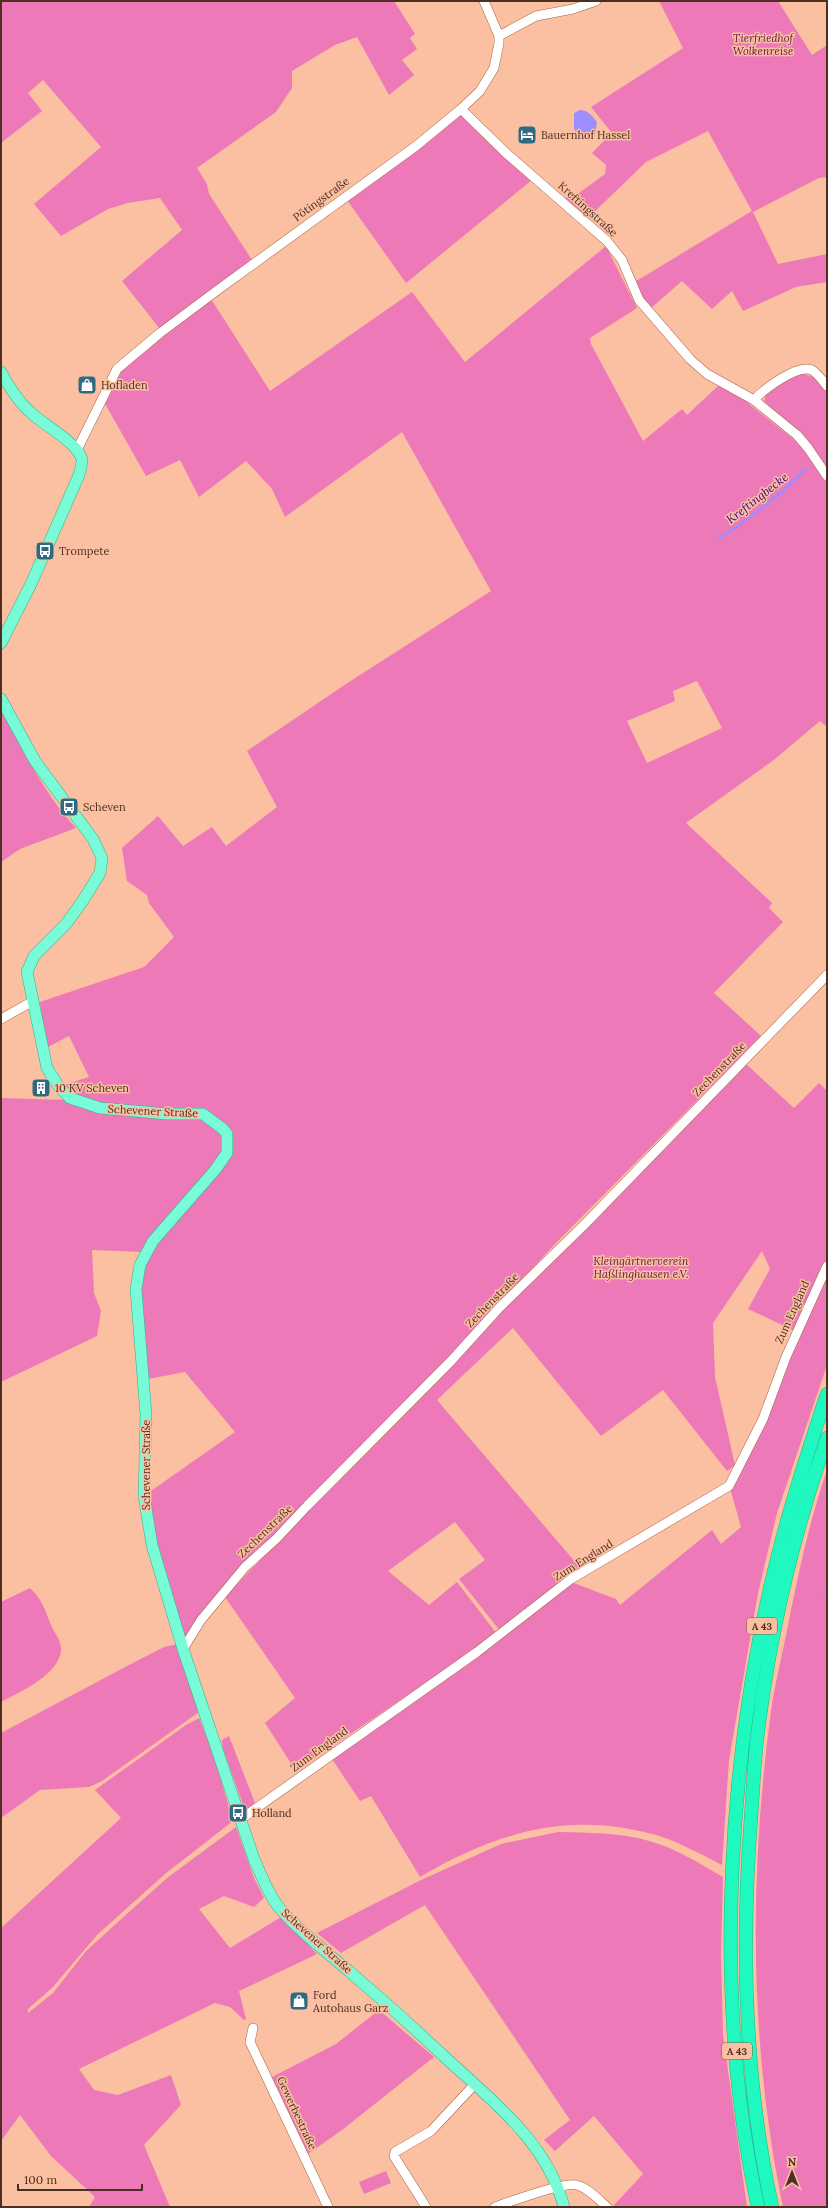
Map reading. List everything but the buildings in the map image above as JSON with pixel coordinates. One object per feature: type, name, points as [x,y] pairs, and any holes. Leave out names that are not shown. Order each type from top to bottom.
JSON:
[{"type":"highway","name":"A 43","points":[[758,2207],[742,2108],[734,2019],[732,1894],[740,1780],[748,1701],[759,1641],[781,1541],[827,1394]]},
{"type":"highway","name":"A 43","points":[[772,2207],[754,2096],[748,2032],[744,1931],[746,1873],[756,1740],[768,1664],[777,1619],[798,1536],[827,1438]]},
{"type":"main road","points":[[1,372],[9,387],[30,413],[77,450],[82,461],[79,475],[31,584],[1,643]]},
{"type":"main road","name":"Schevener Straße","points":[[1,699],[35,761],[93,839],[100,852],[102,868],[90,891],[66,924],[30,962],[27,978],[34,1001],[47,1068],[59,1087],[70,1098],[107,1109],[168,1114],[203,1114],[224,1129],[227,1134],[227,1153],[215,1170],[153,1241],[140,1265],[136,1289],[146,1415],[144,1489],[145,1515],[152,1545],[183,1649],[254,1859],[269,1892],[277,1905],[302,1931],[507,2113],[544,2158],[558,2186],[564,2207]]},
{"type":"street","points":[[484,1],[499,36],[536,16],[579,7],[596,1]]},
{"type":"street","name":"Pötingstraße","points":[[77,450],[117,369],[160,333],[416,146],[461,109],[480,91],[494,68],[499,36]]},
{"type":"street","name":"Kreftingstraße","points":[[461,109],[506,152],[607,240],[622,260],[639,300],[690,359],[707,374],[754,400],[797,435],[808,448],[827,476]]},
{"type":"street","points":[[754,400],[762,391],[789,374],[804,368],[813,370],[827,386]]},
{"type":"street","name":"Zechenstraße","points":[[183,1649],[201,1620],[245,1567],[276,1539],[451,1361],[495,1313],[584,1225],[827,975]]},
{"type":"street","points":[[1,1019],[34,1001]]},
{"type":"street","name":"Zum England","points":[[241,1819],[477,1652],[571,1579],[729,1486],[763,1419],[786,1356],[827,1266]]},
{"type":"street","name":"Gewerbestraße","points":[[252,2028],[250,2042],[328,2207]]},
{"type":"street","points":[[426,2207],[394,2156],[395,2152],[431,2131],[475,2084]]},
{"type":"street","points":[[495,2207],[558,2186],[576,2184],[592,2194],[607,2207]]},
{"type":"green space","points":[[1,1],[394,1],[415,34],[410,38],[417,49],[402,60],[414,75],[389,95],[357,37],[335,45],[292,71],[292,88],[276,112],[197,168],[207,184],[209,194],[252,260],[160,329],[122,281],[182,230],[160,198],[128,203],[108,209],[61,236],[34,204],[101,147],[43,80],[28,93],[42,111],[1,143]]},
{"type":"green space","name":"Tierfriedhof Wolkenreise","points":[[659,1],[778,1],[812,55],[827,45],[827,177],[819,178],[753,212],[778,264],[827,254],[827,282],[796,287],[743,311],[732,291],[712,309],[682,281],[650,309],[641,298],[633,283],[752,211],[708,131],[646,162],[587,219],[565,200],[570,192],[575,196],[605,174],[606,165],[592,153],[612,133],[591,107],[683,48]]},
{"type":"green space","points":[[462,113],[532,180],[406,283],[347,200]]},
{"type":"green space","name":"Kleingärtnerverein Haßlinghausen e.V.","points":[[606,246],[637,308],[590,338],[591,344],[643,441],[682,409],[687,415],[718,386],[742,395],[749,404],[806,449],[827,483],[827,727],[820,721],[775,759],[686,823],[772,903],[769,908],[783,922],[714,993],[761,1036],[556,1243],[495,1308],[746,1064],[794,1108],[819,1083],[827,1091],[827,1365],[777,1513],[758,1593],[729,1760],[722,1865],[679,1844],[652,1834],[620,1827],[590,1825],[561,1826],[532,1830],[476,1848],[420,1877],[371,1796],[360,1801],[332,1759],[571,1582],[616,1599],[620,1605],[712,1530],[721,1544],[741,1527],[730,1488],[739,1477],[755,1443],[797,1332],[748,1309],[770,1269],[762,1251],[713,1323],[715,1377],[735,1465],[727,1471],[663,1390],[601,1436],[513,1328],[437,1400],[582,1570],[501,1632],[459,1579],[485,1560],[455,1522],[388,1571],[429,1605],[457,1582],[497,1634],[296,1771],[265,1723],[295,1698],[225,1597],[263,1557],[253,1553],[219,1593],[185,1638],[158,1554],[148,1493],[235,1432],[185,1372],[148,1379],[140,1287],[143,1265],[155,1242],[229,1154],[217,1120],[101,1105],[71,1095],[61,1086],[89,1077],[69,1036],[46,1048],[40,1002],[144,967],[174,937],[149,903],[147,895],[127,881],[122,848],[158,816],[183,846],[212,827],[226,846],[277,807],[247,751],[349,682],[491,591],[402,432],[285,517],[272,489],[246,461],[199,497],[180,460],[146,476],[104,402],[118,375],[124,367],[143,349],[211,299],[270,391],[412,292],[465,362]],"holes":[[[697,681],[722,728],[647,763],[627,721],[675,701],[673,691]]]},
{"type":"green space","points":[[801,373],[816,378],[827,390],[827,470],[805,439],[764,401],[767,392]]},
{"type":"green space","points":[[1,707],[34,770],[53,800],[76,828],[20,849],[1,862]]},
{"type":"green space","points":[[1,1098],[67,1100],[202,1116],[221,1129],[225,1152],[143,1252],[92,1250],[94,1293],[101,1311],[97,1336],[1,1382]]},
{"type":"green space","points":[[827,1470],[827,2207],[783,2207],[772,2146],[758,2022],[756,1897],[759,1835],[764,1773],[774,1690],[804,1549]]},
{"type":"green space","points":[[30,1588],[45,1610],[59,1641],[61,1647],[60,1656],[48,1673],[29,1687],[1,1702],[1,1602]]},
{"type":"green space","points":[[178,1644],[199,1712],[102,1781],[89,1787],[40,1790],[1,1818],[1,1733],[164,1647]]},
{"type":"green space","points":[[199,1718],[213,1753],[233,1821],[165,1874],[97,1935],[53,1987],[28,2009],[28,2013],[53,1993],[86,1951],[167,1878],[236,1827],[254,1878],[264,1898],[254,1907],[224,1896],[199,1909],[230,1948],[281,1917],[317,1954],[239,1991],[246,2019],[244,2020],[230,2007],[215,2003],[79,2069],[94,2090],[118,2095],[171,2075],[181,2105],[144,2145],[170,2207],[89,2207],[95,2197],[51,2156],[20,2115],[1,2141],[1,1928],[121,1818],[95,1790],[186,1725]]},
{"type":"green space","points":[[229,1736],[257,1808],[245,1810],[223,1749],[222,1740]]},
{"type":"green space","points":[[558,1832],[615,1834],[649,1841],[678,1852],[723,1877],[721,1955],[723,2034],[747,2207],[615,2207],[614,2205],[643,2174],[594,2116],[555,2151],[544,2140],[570,2120],[425,1905],[341,1953],[317,1933],[421,1880],[501,1844]]},
{"type":"green space","points":[[379,2010],[434,2057],[342,2130],[308,2154],[272,2077],[336,2044]]},
{"type":"green space","points":[[386,2171],[391,2183],[364,2194],[359,2182]]},
{"type":"shaded area","points":[[580,110],[588,112],[597,122],[595,135],[588,140],[581,139],[574,129],[574,113]]},
{"type":"waterway","name":"Kreftingbecke","points":[[718,539],[764,507],[806,469]]},
{"type":"place","name":"Bauernhof Hassel","points":[[527,135]]},
{"type":"place","name":"Hofladen","points":[[87,385]]},
{"type":"place","name":"Trompete","points":[[45,551]]},
{"type":"place","name":"Scheven","points":[[69,807]]},
{"type":"place","name":"10 KV Scheven","points":[[41,1088]]},
{"type":"place","name":"Holland","points":[[238,1813]]},
{"type":"place","name":"Ford Autohaus Garz","points":[[299,2001]]}]
